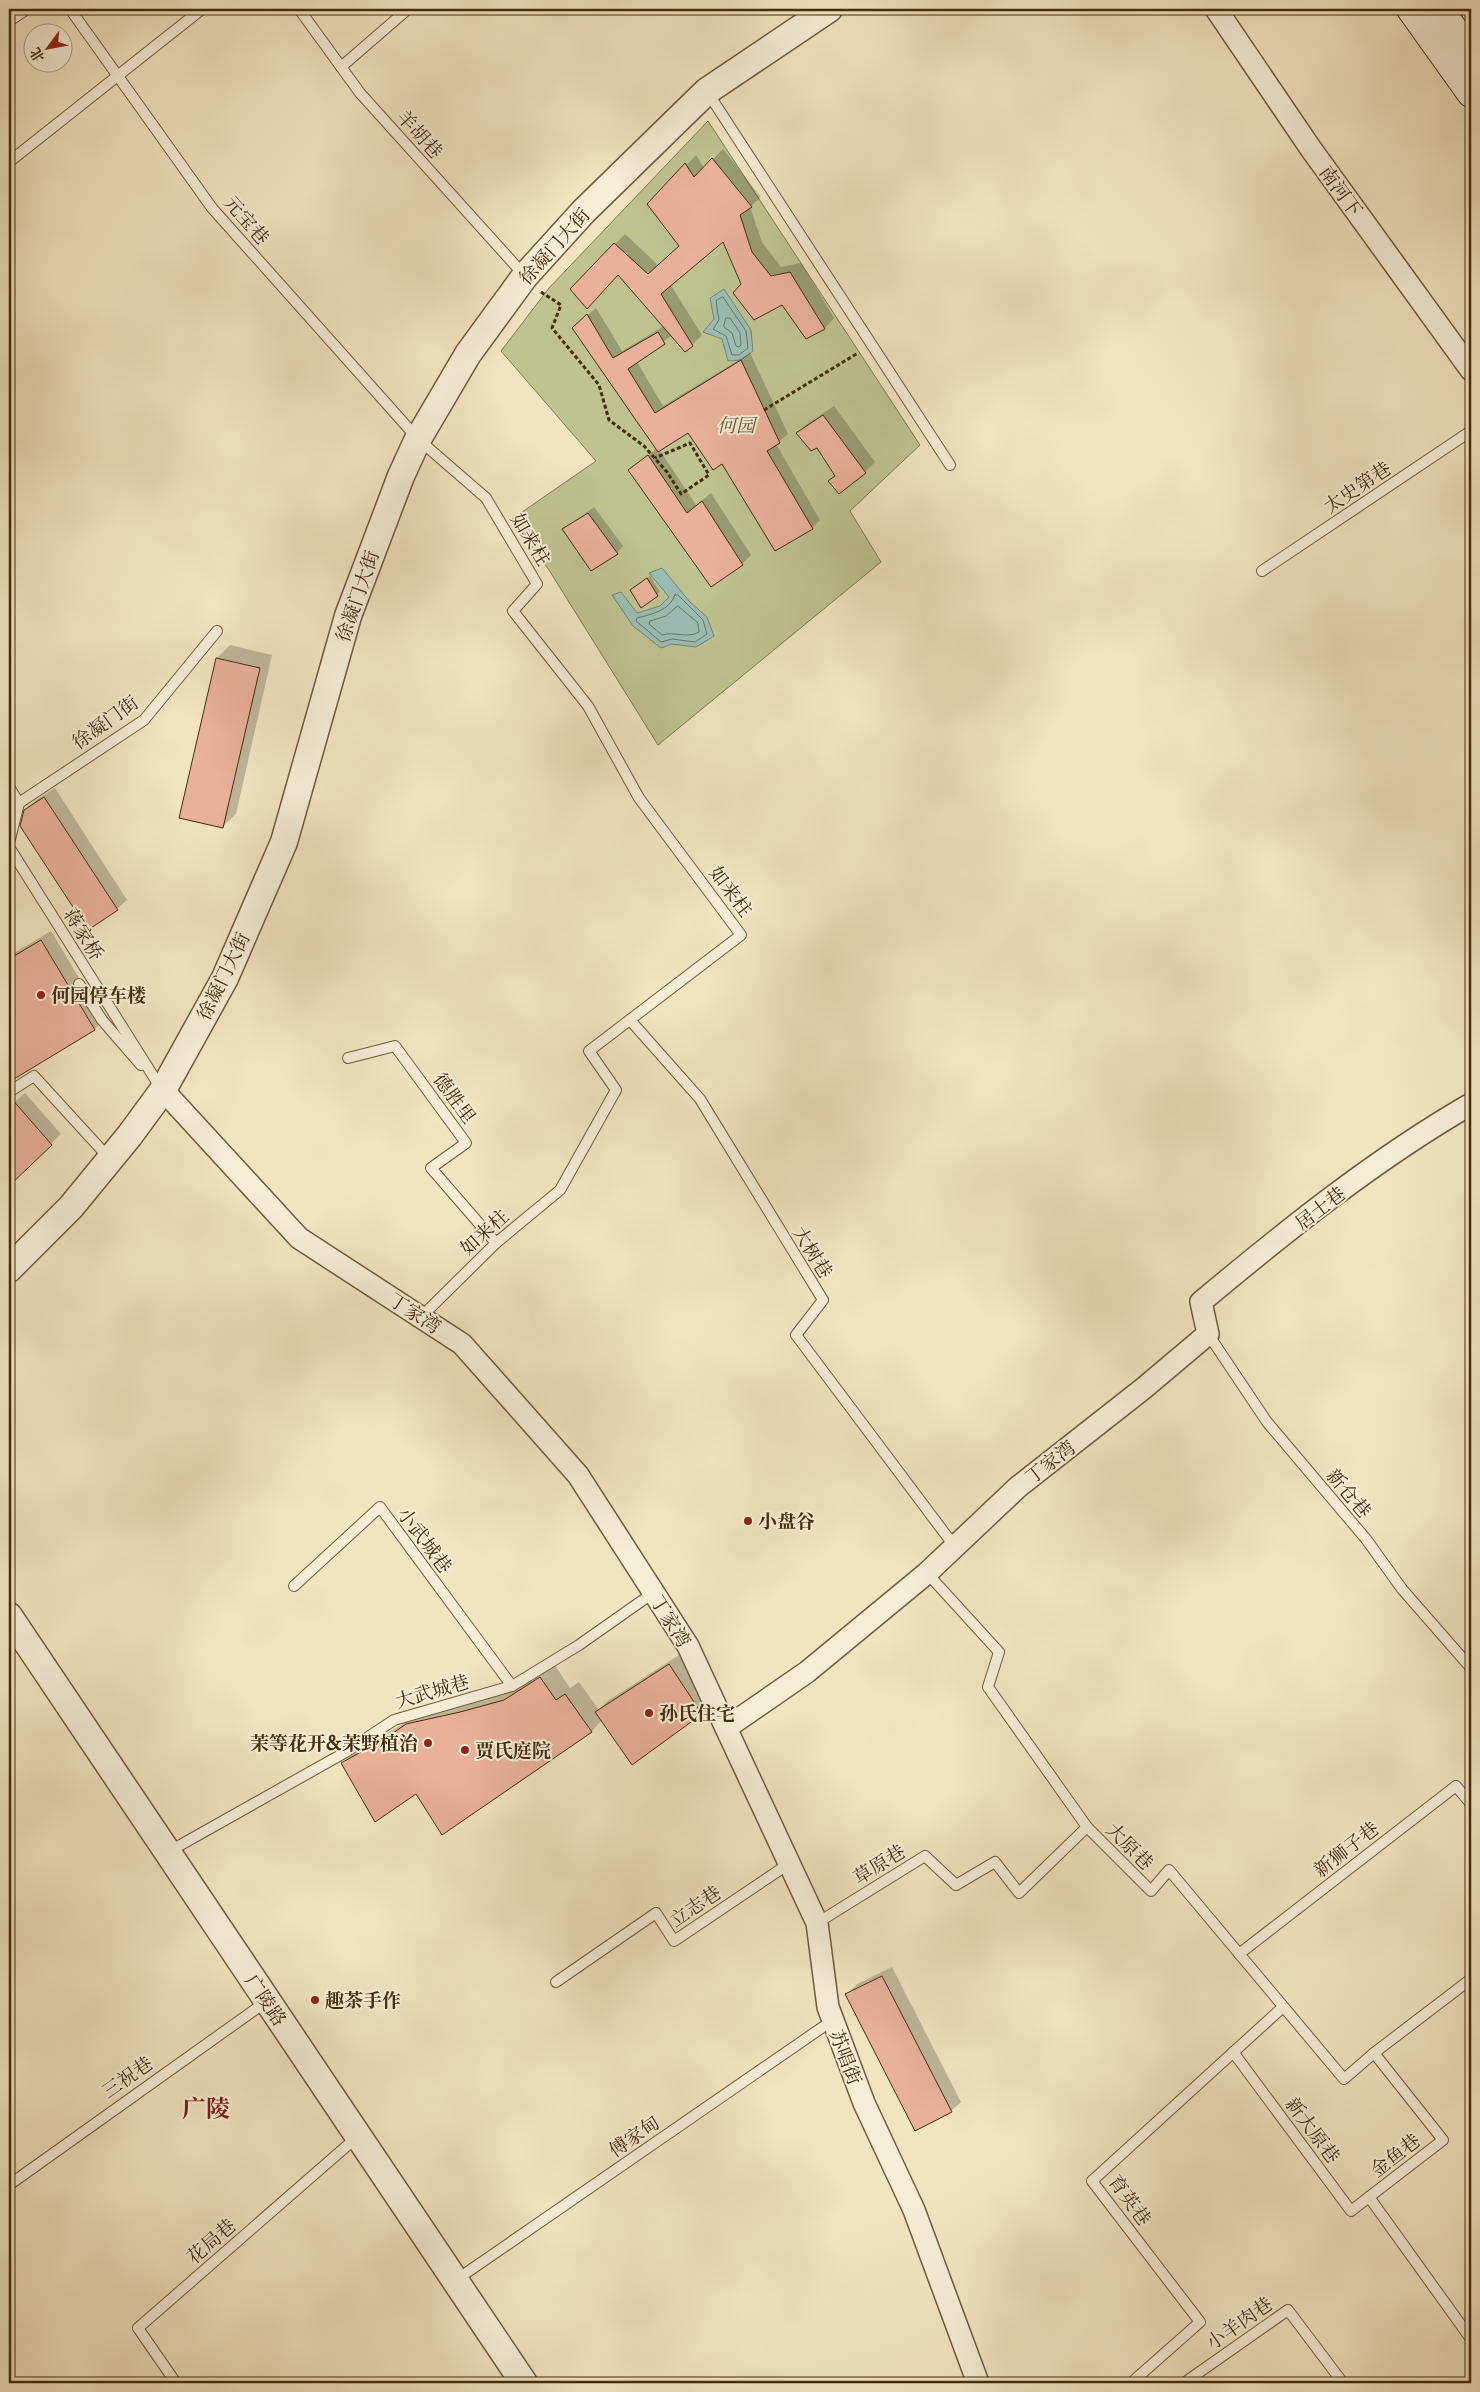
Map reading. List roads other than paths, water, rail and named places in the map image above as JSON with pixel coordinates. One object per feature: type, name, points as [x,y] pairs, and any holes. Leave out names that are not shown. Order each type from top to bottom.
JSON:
[{"type":"main road","points":[[1411,9],[1471,93]]},
{"type":"main road","points":[[1439,9],[1471,54]]},
{"type":"street","name":"徐凝门大街","points":[[9,1269],[71,1207],[163,1090],[225,978],[284,842],[348,616],[401,476],[418,439],[468,354],[525,276],[584,211],[707,91],[829,9]]},
{"type":"street","name":"南河下","points":[[1216,9],[1311,149],[1471,370]]},
{"type":"street","name":"丁家湾","points":[[163,1090],[299,1238],[462,1344],[578,1476],[688,1646],[726,1728],[807,1672],[927,1573],[1018,1487],[1144,1388],[1208,1334]]},
{"type":"street","name":"居士巷","points":[[1208,1334],[1201,1302],[1269,1246],[1400,1148],[1471,1104]]},
{"type":"street","name":"广陵路","points":[[9,1616],[524,2383]]},
{"type":"street","name":"苏唱街","points":[[726,1728],[817,1923],[828,2007],[864,2103],[914,2210],[978,2383]]},
{"type":"lane","points":[[9,22],[27,9]]},
{"type":"lane","name":"元宝巷","points":[[70,9],[212,208],[418,439]]},
{"type":"lane","points":[[9,162],[202,9]]},
{"type":"lane","name":"羊胡巷","points":[[299,9],[360,93],[525,276]]},
{"type":"lane","points":[[341,67],[408,9]]},
{"type":"lane","points":[[707,91],[950,465]]},
{"type":"lane","name":"太史第巷","points":[[1262,571],[1471,431]]},
{"type":"lane","name":"如来柱","points":[[418,439],[486,498],[538,584],[513,612],[588,706],[639,798],[741,935],[589,1051],[616,1090],[560,1190],[496,1242],[421,1317]]},
{"type":"lane","name":"徐凝门街","points":[[19,803],[144,720],[217,632]]},
{"type":"lane","points":[[9,787],[19,803],[9,843]]},
{"type":"lane","name":"蒋家桥","points":[[9,847],[163,1090]]},
{"type":"lane","points":[[79,984],[102,1020],[163,1090]]},
{"type":"lane","name":"大树巷","points":[[630,1020],[700,1099],[822,1300],[796,1335],[955,1547]]},
{"type":"lane","name":"德胜里","points":[[348,1058],[395,1046],[466,1144],[431,1168],[496,1242]]},
{"type":"lane","points":[[9,1092],[34,1076],[110,1159]]},
{"type":"lane","name":"新仓巷","points":[[1208,1334],[1267,1422],[1366,1539],[1402,1588],[1471,1668]]},
{"type":"lane","name":"小武城巷","points":[[294,1586],[380,1507],[512,1686]]},
{"type":"lane","name":"大原巷","points":[[927,1573],[999,1652],[988,1687],[1087,1827],[1151,1891],[1169,1870],[1344,2079],[1374,2053]]},
{"type":"lane","name":"大武城巷","points":[[168,1852],[344,1753],[394,1720],[512,1686],[579,1645],[653,1593]]},
{"type":"lane","name":"新狮子巷","points":[[1239,1954],[1456,1786],[1471,1804]]},
{"type":"lane","name":"草原巷","points":[[817,1923],[925,1856],[956,1885],[996,1862],[1019,1893],[1087,1827]]},
{"type":"lane","name":"立志巷","points":[[556,1982],[656,1913],[674,1942],[790,1863]]},
{"type":"lane","points":[[1374,2053],[1471,1978]]},
{"type":"lane","name":"三祝巷","points":[[9,2184],[267,2001]]},
{"type":"lane","name":"育英巷","points":[[1131,2383],[1143,2379],[1200,2322],[1092,2181],[1284,2007]]},
{"type":"lane","name":"傅家甸","points":[[455,2280],[833,2020]]},
{"type":"lane","name":"新大原巷","points":[[1233,2052],[1351,2211],[1369,2197]]},
{"type":"lane","name":"金鱼巷","points":[[1374,2053],[1443,2140],[1369,2197],[1471,2339]]},
{"type":"lane","name":"花局巷","points":[[176,2383],[138,2328],[358,2136]]},
{"type":"lane","name":"小羊肉巷","points":[[1184,2383],[1288,2310],[1342,2383]]},
{"type":"water","points":[[724,289],[751,330],[753,351],[741,360],[728,361],[722,339],[703,332],[714,319],[710,298]]},
{"type":"water","points":[[662,568],[690,602],[707,617],[714,636],[696,647],[672,644],[661,648],[633,626],[612,595],[621,592],[637,613],[660,606],[669,597],[649,573]]},
{"type":"place","name":"何园停车楼","points":[[41,995]]},
{"type":"place","name":"小盘谷","points":[[748,1521]]},
{"type":"place","name":"孙氏住宅","points":[[649,1713]]},
{"type":"place","name":"茉等花开&茉野植治","points":[[428,1743]]},
{"type":"place","name":"贾氏庭院","points":[[465,1750]]},
{"type":"place","name":"趣茶手作","points":[[315,2000]]},
{"type":"district","name":"广陵","points":[[206,2109]]},
{"type":"park label","name":"何园","points":[[736,425]]}]
